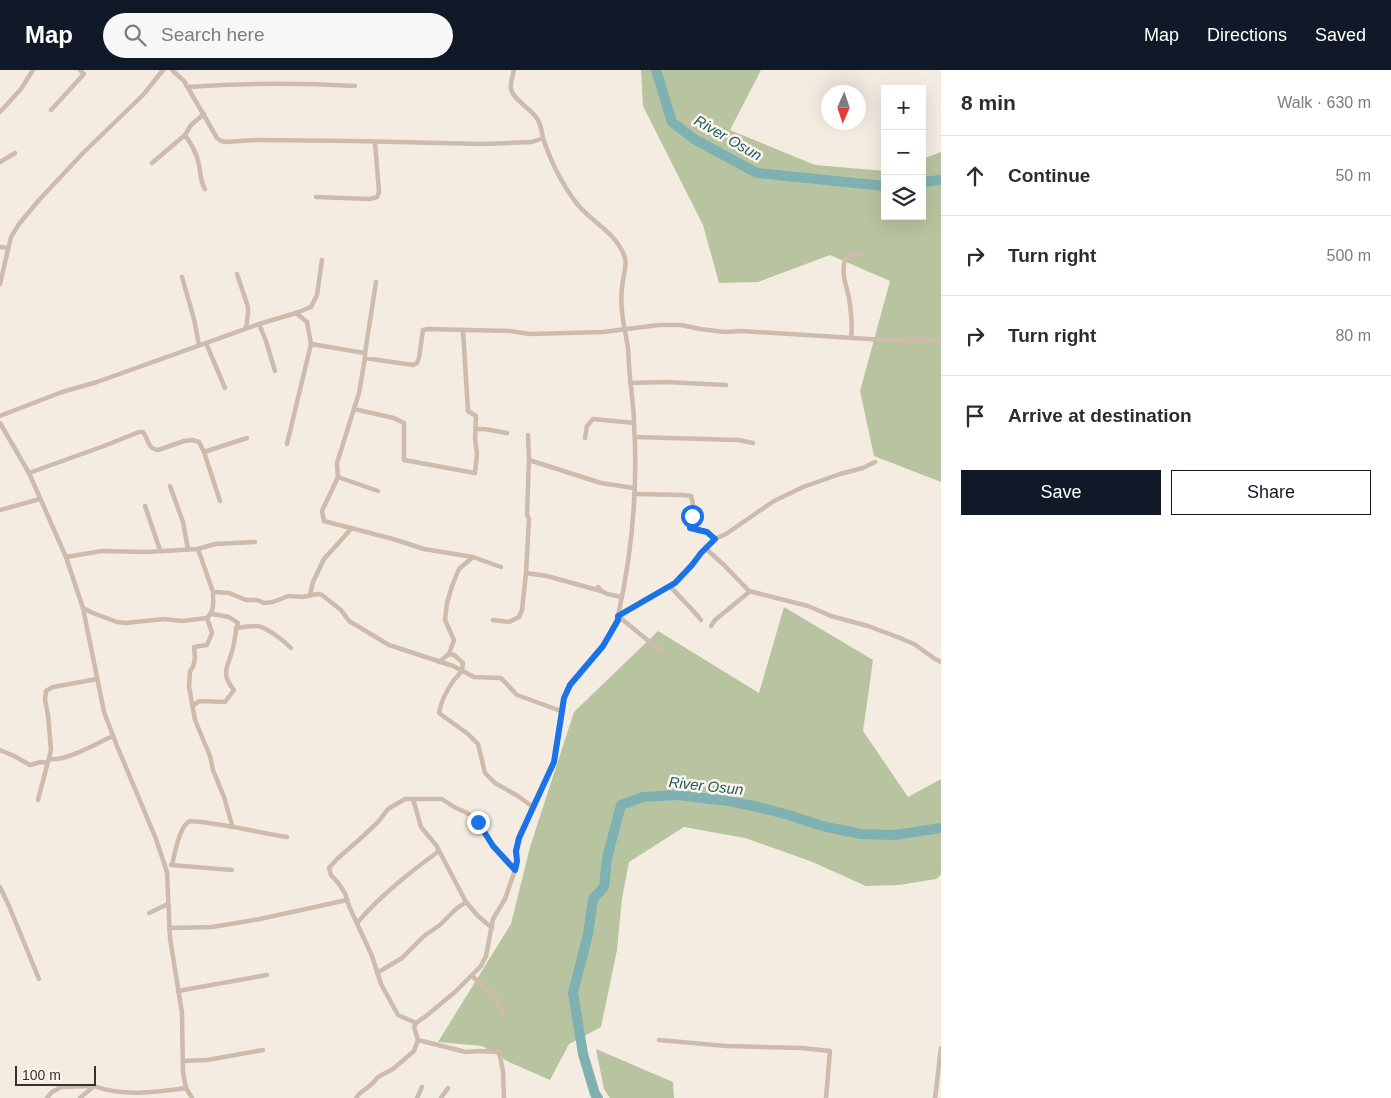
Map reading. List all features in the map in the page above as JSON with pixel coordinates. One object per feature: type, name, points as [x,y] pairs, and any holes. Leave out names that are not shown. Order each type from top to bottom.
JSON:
[{"type":"street","points":[[0,112],[21,90],[33,70]]},
{"type":"street","points":[[51,110],[84,74],[80,70]]},
{"type":"street","points":[[0,284],[11,237],[19,224],[39,200],[83,153],[142,95],[163,70]]},
{"type":"street","points":[[172,70],[188,87],[217,138],[226,142],[255,140],[355,140],[375,142],[511,143],[532,142],[544,138]]},
{"type":"street","points":[[356,1098],[378,1077],[393,1069],[414,1051],[418,1040],[414,1027],[416,1023],[472,976],[481,966],[486,956],[493,919],[505,898],[515,870],[519,838],[554,762],[564,698],[570,685],[603,646],[618,620],[632,539],[634,423],[628,346],[624,330],[621,297],[626,260],[613,236],[579,206],[566,188],[552,160],[537,118],[516,99],[511,89],[514,70]]},
{"type":"street","points":[[188,87],[229,84],[356,86]]},
{"type":"street","points":[[152,163],[185,135],[191,126],[204,114]]},
{"type":"street","points":[[185,135],[194,149],[205,189]]},
{"type":"street","points":[[316,197],[370,199],[377,197],[379,192],[375,142]]},
{"type":"street","points":[[0,162],[15,153]]},
{"type":"street","points":[[0,247],[8,248]]},
{"type":"street","points":[[851,338],[851,310],[843,278],[844,259],[861,253]]},
{"type":"street","points":[[0,416],[62,392],[97,382],[246,328],[311,307],[315,300],[320,280],[322,260]]},
{"type":"street","points":[[237,274],[248,307],[246,328]]},
{"type":"street","points":[[182,277],[199,345]]},
{"type":"street","points":[[376,282],[360,394],[337,464],[338,477],[322,511],[324,520],[393,539],[424,550],[474,557],[501,567]]},
{"type":"street","points":[[288,444],[311,344],[307,322],[296,313]]},
{"type":"street","points":[[259,324],[275,371]]},
{"type":"street","points":[[311,344],[413,365],[417,363],[419,358],[423,330],[428,329],[510,331],[530,334],[602,332],[659,325],[681,325],[725,332],[741,331],[900,342],[914,340],[941,341]]},
{"type":"street","points":[[354,409],[394,418],[404,423],[404,460],[475,473],[478,454],[475,439],[476,416],[468,411],[463,330]]},
{"type":"street","points":[[206,343],[226,388]]},
{"type":"street","points":[[630,383],[666,382],[726,385]]},
{"type":"street","points":[[585,438],[587,426],[592,419],[634,423]]},
{"type":"street","points":[[0,423],[29,473],[66,557],[83,608],[104,712],[156,839],[165,866],[168,879],[170,938],[182,1013],[183,1073],[186,1088],[192,1098]]},
{"type":"street","points":[[476,429],[506,433]]},
{"type":"street","points":[[29,473],[143,432],[150,447],[154,450],[192,440],[199,442],[220,501]]},
{"type":"street","points":[[492,620],[509,622],[519,617],[522,610],[529,519],[527,515],[528,435]]},
{"type":"street","points":[[634,437],[738,440],[753,443]]},
{"type":"street","points":[[204,452],[247,438]]},
{"type":"street","points":[[529,460],[601,483],[634,488]]},
{"type":"street","points":[[618,616],[675,583],[715,539],[726,534],[774,501],[803,487],[864,468],[875,462]]},
{"type":"street","points":[[338,477],[378,491]]},
{"type":"street","points":[[170,486],[183,522],[188,549]]},
{"type":"street","points":[[634,494],[690,496],[692,498],[690,528],[707,532],[715,539]]},
{"type":"street","points":[[0,510],[40,499]]},
{"type":"street","points":[[145,506],[160,550]]},
{"type":"street","points":[[310,595],[313,582],[324,560],[352,528]]},
{"type":"street","points":[[66,557],[102,551],[198,549],[216,544],[255,542]]},
{"type":"street","points":[[705,548],[749,591],[808,606],[831,616],[868,626],[914,644],[941,662]]},
{"type":"street","points":[[83,608],[117,622],[126,623],[164,618],[182,621],[207,618],[212,614],[213,592],[198,549]]},
{"type":"street","points":[[438,662],[449,654],[454,640],[445,620],[447,603],[459,569],[474,557]]},
{"type":"street","points":[[526,573],[547,576],[622,597]]},
{"type":"street","points":[[598,586],[601,592]]},
{"type":"street","points":[[670,586],[683,601],[690,605],[701,620]]},
{"type":"street","points":[[711,626],[715,620],[749,591]]},
{"type":"street","points":[[213,592],[229,593],[264,603],[273,602],[288,596],[302,597],[318,594],[327,598],[341,610],[349,621],[389,645],[463,671],[474,677],[501,678],[517,695],[561,711]]},
{"type":"street","points":[[193,706],[199,701],[225,702],[234,690],[229,683],[225,668],[233,648],[238,624],[229,617],[212,614]]},
{"type":"street","points":[[618,616],[662,652]]},
{"type":"street","points":[[207,618],[212,633],[207,645],[194,647],[195,658],[190,671],[189,687],[196,720],[210,756],[212,770],[224,797],[232,825]]},
{"type":"street","points":[[236,628],[257,626],[264,628],[291,648]]},
{"type":"street","points":[[449,654],[454,655],[463,664],[463,671],[455,679],[441,701],[439,713],[468,734],[478,744],[485,772],[495,783],[534,807]]},
{"type":"street","points":[[38,800],[51,750],[45,700],[46,691],[53,687],[97,679]]},
{"type":"street","points":[[0,750],[30,765],[69,756],[113,736]]},
{"type":"street","points":[[416,1023],[398,1015],[380,984],[372,956],[345,893],[331,875],[329,868],[378,822],[388,809],[405,799],[442,799],[467,813],[478,822],[493,846],[515,870]]},
{"type":"street","points":[[413,799],[421,826],[439,852],[466,902],[492,928]]},
{"type":"street","points":[[172,865],[181,834],[186,823],[190,821],[232,825],[287,837]]},
{"type":"street","points":[[357,923],[384,895],[439,852]]},
{"type":"street","points":[[165,866],[232,870]]},
{"type":"street","points":[[0,887],[38,979]]},
{"type":"street","points":[[169,928],[212,928],[347,900]]},
{"type":"street","points":[[377,973],[402,958],[424,936],[440,925],[466,902]]},
{"type":"street","points":[[149,913],[168,904]]},
{"type":"street","points":[[178,991],[267,975]]},
{"type":"street","points":[[472,976],[496,998],[503,1015]]},
{"type":"street","points":[[418,1040],[466,1052],[499,1052],[503,1071],[504,1098]]},
{"type":"street","points":[[659,1040],[726,1046],[802,1048],[830,1051],[826,1098]]},
{"type":"street","points":[[935,1098],[941,1048]]},
{"type":"street","points":[[183,1061],[207,1060],[263,1050]]},
{"type":"street","points":[[47,1098],[60,1087],[94,1086],[101,1089],[142,1093],[186,1088]]},
{"type":"street","points":[[80,1098],[94,1086]]},
{"type":"street","points":[[417,1098],[422,1087]]},
{"type":"street","points":[[442,1098],[448,1088]]},
{"type":"green space","points":[[641,70],[761,70],[730,130],[815,165],[881,171],[881,220],[926,220],[926,158],[941,152],[941,482],[874,456],[860,391],[890,281],[830,255],[758,282],[719,283],[703,225],[643,106]]},
{"type":"green space","points":[[784,607],[873,660],[863,731],[908,797],[941,779],[941,875],[936,879],[899,885],[866,886],[810,861],[745,838],[684,827],[629,862],[622,898],[617,950],[601,1027],[569,1044],[550,1080],[509,1062],[482,1046],[438,1042],[511,924],[530,847],[574,712],[658,631],[759,693]]},
{"type":"green space","points":[[596,1049],[673,1082],[674,1098],[610,1098],[604,1089]]},
{"type":"waterway","name":"River Osun","points":[[656,70],[672,122],[694,139],[757,173],[881,186]]},
{"type":"waterway","name":"River Osun","points":[[926,182],[941,180]]},
{"type":"waterway","name":"River Osun","points":[[598,1098],[595,1094],[583,1054],[573,993],[588,934],[593,899],[604,887],[607,858],[621,805],[643,797],[677,795],[728,801],[758,807],[826,827],[861,834],[895,835],[941,828]]},
{"type":"route","points":[[478,822],[493,846],[515,870],[519,838],[554,762],[564,698],[570,685],[603,646],[618,620],[618,616],[675,583],[715,539],[707,532],[690,528],[692,516]]}]
